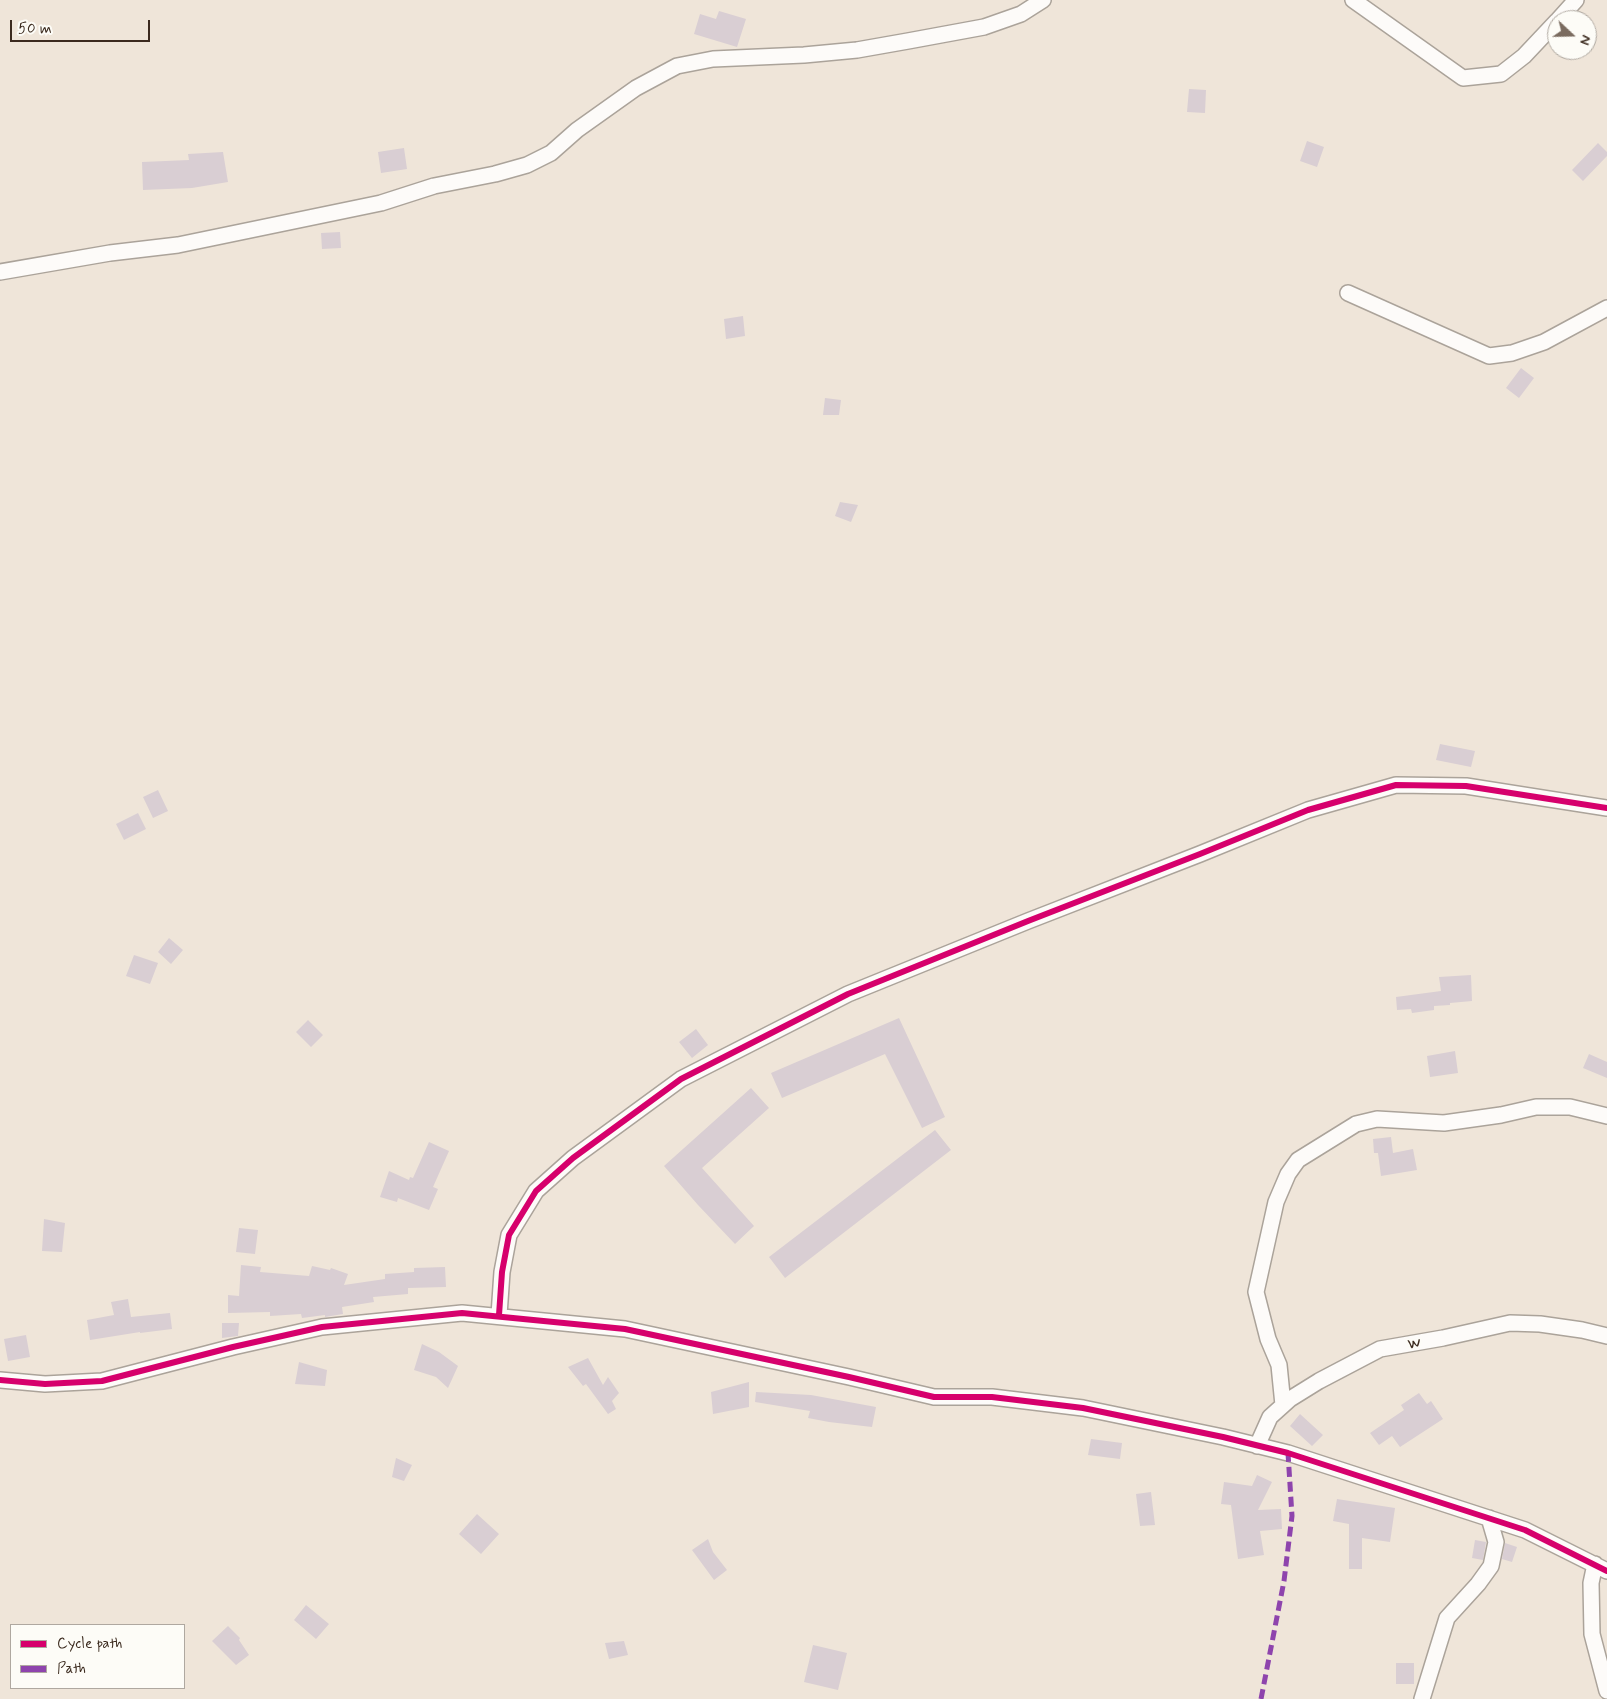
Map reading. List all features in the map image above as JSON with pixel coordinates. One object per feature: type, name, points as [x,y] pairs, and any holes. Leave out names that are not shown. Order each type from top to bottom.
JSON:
[{"type":"street","points":[[0,272],[110,253],[178,245],[380,204],[434,186],[495,174],[527,165],[551,152],[577,130],[636,88],[677,66],[713,60],[857,50],[936,36],[984,27],[1021,14],[1042,0]]},
{"type":"street","points":[[1353,0],[1462,78],[1501,74],[1524,56],[1547,31]]},
{"type":"street","points":[[1566,10],[1576,0]]},
{"type":"street","points":[[1348,293],[1489,356],[1512,353],[1544,342],[1607,308]]},
{"type":"street","points":[[499,1315],[502,1272],[509,1235],[536,1191],[573,1158],[681,1080],[848,994],[1308,810],[1396,785],[1466,786],[1607,808]]},
{"type":"street","points":[[1283,1405],[1279,1365],[1268,1339],[1256,1292],[1276,1202],[1288,1174],[1298,1160],[1356,1124],[1377,1119],[1444,1123],[1501,1115],[1536,1106],[1570,1107],[1607,1116]]},
{"type":"street","points":[[0,1380],[45,1384],[102,1381],[233,1347],[322,1327],[462,1313],[625,1328],[934,1397],[992,1397],[1083,1408],[1288,1453],[1525,1530],[1601,1568],[1590,1583],[1592,1634],[1607,1691]]},
{"type":"street","name":"w","points":[[1257,1446],[1270,1417],[1283,1405],[1319,1381],[1380,1349],[1443,1338],[1510,1323],[1540,1324],[1607,1336]]},
{"type":"street","points":[[1422,1699],[1447,1618],[1478,1584],[1491,1566],[1496,1542],[1489,1518]]},
{"type":"building","points":[[719,11],[746,19],[737,47],[694,34],[700,14],[716,19]]},
{"type":"building","points":[[1189,89],[1206,90],[1205,113],[1187,112]]},
{"type":"building","points":[[1307,141],[1324,147],[1317,167],[1300,161]]},
{"type":"building","points":[[1598,143],[1607,152],[1607,156],[1583,181],[1572,170]]},
{"type":"building","points":[[404,148],[407,169],[381,173],[378,152]]},
{"type":"building","points":[[223,152],[228,182],[192,188],[143,190],[142,162],[189,160],[188,154]]},
{"type":"building","points":[[340,232],[341,248],[322,249],[321,233]]},
{"type":"building","points":[[743,316],[745,336],[726,339],[724,319]]},
{"type":"building","points":[[1521,368],[1534,378],[1519,398],[1506,388]]},
{"type":"building","points":[[825,398],[841,400],[839,415],[823,415]]},
{"type":"building","points":[[840,502],[858,505],[851,522],[835,516]]},
{"type":"building","points":[[1440,744],[1475,751],[1471,767],[1436,760]]},
{"type":"building","points":[[158,790],[168,811],[153,818],[143,797]]},
{"type":"building","points":[[138,813],[146,829],[124,840],[116,824]]},
{"type":"building","points":[[169,938],[183,950],[171,964],[158,952]]},
{"type":"building","points":[[134,955],[158,963],[150,984],[126,976]]},
{"type":"building","points":[[1471,975],[1472,1001],[1434,1006],[1434,1010],[1412,1013],[1411,1009],[1397,1010],[1396,997],[1441,991],[1439,977]]},
{"type":"building","points":[[899,1018],[945,1117],[922,1128],[885,1054],[782,1098],[771,1073]]},
{"type":"building","points":[[308,1020],[323,1035],[311,1047],[296,1032]]},
{"type":"building","points":[[696,1029],[708,1045],[692,1058],[679,1042]]},
{"type":"building","points":[[1455,1051],[1458,1073],[1430,1077],[1427,1056]]},
{"type":"building","points":[[1589,1054],[1607,1062],[1607,1078],[1583,1068]]},
{"type":"building","points":[[751,1088],[769,1108],[702,1168],[754,1226],[735,1244],[664,1166]]},
{"type":"building","points":[[935,1130],[951,1150],[785,1278],[769,1257]]},
{"type":"building","points":[[1391,1137],[1393,1153],[1413,1149],[1417,1170],[1381,1176],[1378,1153],[1374,1153],[1373,1139]]},
{"type":"building","points":[[429,1142],[449,1151],[433,1187],[438,1189],[429,1210],[398,1198],[397,1202],[380,1197],[389,1171],[409,1180],[410,1177],[413,1178]]},
{"type":"building","points":[[44,1219],[65,1223],[62,1252],[42,1251]]},
{"type":"building","points":[[239,1228],[258,1230],[255,1254],[236,1252]]},
{"type":"building","points":[[241,1265],[261,1267],[260,1272],[309,1276],[312,1266],[330,1270],[331,1268],[348,1274],[344,1285],[385,1279],[385,1274],[414,1272],[414,1268],[445,1267],[446,1287],[408,1288],[408,1294],[373,1297],[374,1302],[342,1307],[343,1314],[325,1317],[325,1315],[302,1318],[301,1314],[270,1316],[270,1312],[228,1313],[228,1295],[239,1296]]},
{"type":"building","points":[[128,1299],[131,1317],[170,1313],[172,1329],[90,1340],[87,1320],[114,1315],[111,1302]]},
{"type":"building","points":[[222,1323],[239,1323],[238,1336],[222,1338]]},
{"type":"building","points":[[26,1335],[30,1357],[8,1361],[4,1339]]},
{"type":"building","points":[[422,1344],[439,1352],[458,1366],[448,1388],[436,1377],[414,1370]]},
{"type":"building","points":[[588,1358],[603,1385],[608,1377],[619,1393],[612,1401],[616,1409],[608,1414],[586,1384],[583,1386],[568,1367]]},
{"type":"building","points":[[299,1362],[327,1370],[325,1386],[295,1384]]},
{"type":"building","points":[[749,1382],[749,1407],[713,1414],[711,1392]]},
{"type":"building","points":[[756,1392],[811,1395],[876,1407],[872,1427],[808,1418],[810,1411],[755,1402]]},
{"type":"building","points":[[1419,1393],[1427,1404],[1431,1401],[1443,1419],[1400,1447],[1392,1436],[1379,1445],[1370,1433],[1404,1410],[1401,1405]]},
{"type":"building","points":[[1300,1414],[1323,1435],[1312,1446],[1290,1426]]},
{"type":"building","points":[[1091,1439],[1122,1443],[1120,1459],[1088,1455]]},
{"type":"building","points":[[396,1458],[412,1465],[404,1481],[392,1477]]},
{"type":"building","points":[[1257,1475],[1272,1482],[1258,1510],[1281,1509],[1282,1529],[1260,1531],[1264,1555],[1238,1559],[1231,1505],[1221,1504],[1224,1482],[1252,1486]]},
{"type":"building","points":[[1151,1492],[1155,1525],[1140,1526],[1136,1494]]},
{"type":"building","points":[[1337,1499],[1395,1508],[1390,1542],[1362,1538],[1362,1569],[1349,1569],[1349,1524],[1333,1521]]},
{"type":"building","points":[[477,1514],[499,1534],[481,1554],[459,1534]]},
{"type":"building","points":[[708,1539],[713,1552],[727,1570],[714,1580],[692,1550]]},
{"type":"building","points":[[1475,1540],[1486,1542],[1483,1560],[1472,1558]]},
{"type":"building","points":[[1505,1543],[1517,1547],[1512,1562],[1502,1559]]},
{"type":"building","points":[[306,1605],[329,1624],[316,1639],[294,1620]]},
{"type":"building","points":[[228,1626],[240,1638],[239,1640],[249,1655],[236,1665],[212,1641]]},
{"type":"building","points":[[624,1641],[628,1655],[609,1659],[605,1643]]},
{"type":"building","points":[[813,1645],[847,1653],[838,1690],[804,1682]]},
{"type":"building","points":[[1396,1663],[1414,1663],[1414,1684],[1396,1684]]},
{"type":"marked path","points":[[1261,1699],[1284,1581],[1292,1516],[1288,1453]]},
{"type":"cycle path","points":[[499,1315],[502,1272],[509,1235],[536,1191],[573,1158],[681,1079],[848,994],[1308,810],[1396,785],[1466,786],[1607,808]]},
{"type":"cycle path","points":[[0,1380],[45,1384],[102,1381],[233,1347],[322,1327],[462,1313],[625,1329],[934,1397],[992,1397],[1083,1408],[1223,1437],[1288,1453],[1525,1530],[1607,1571]]}]
